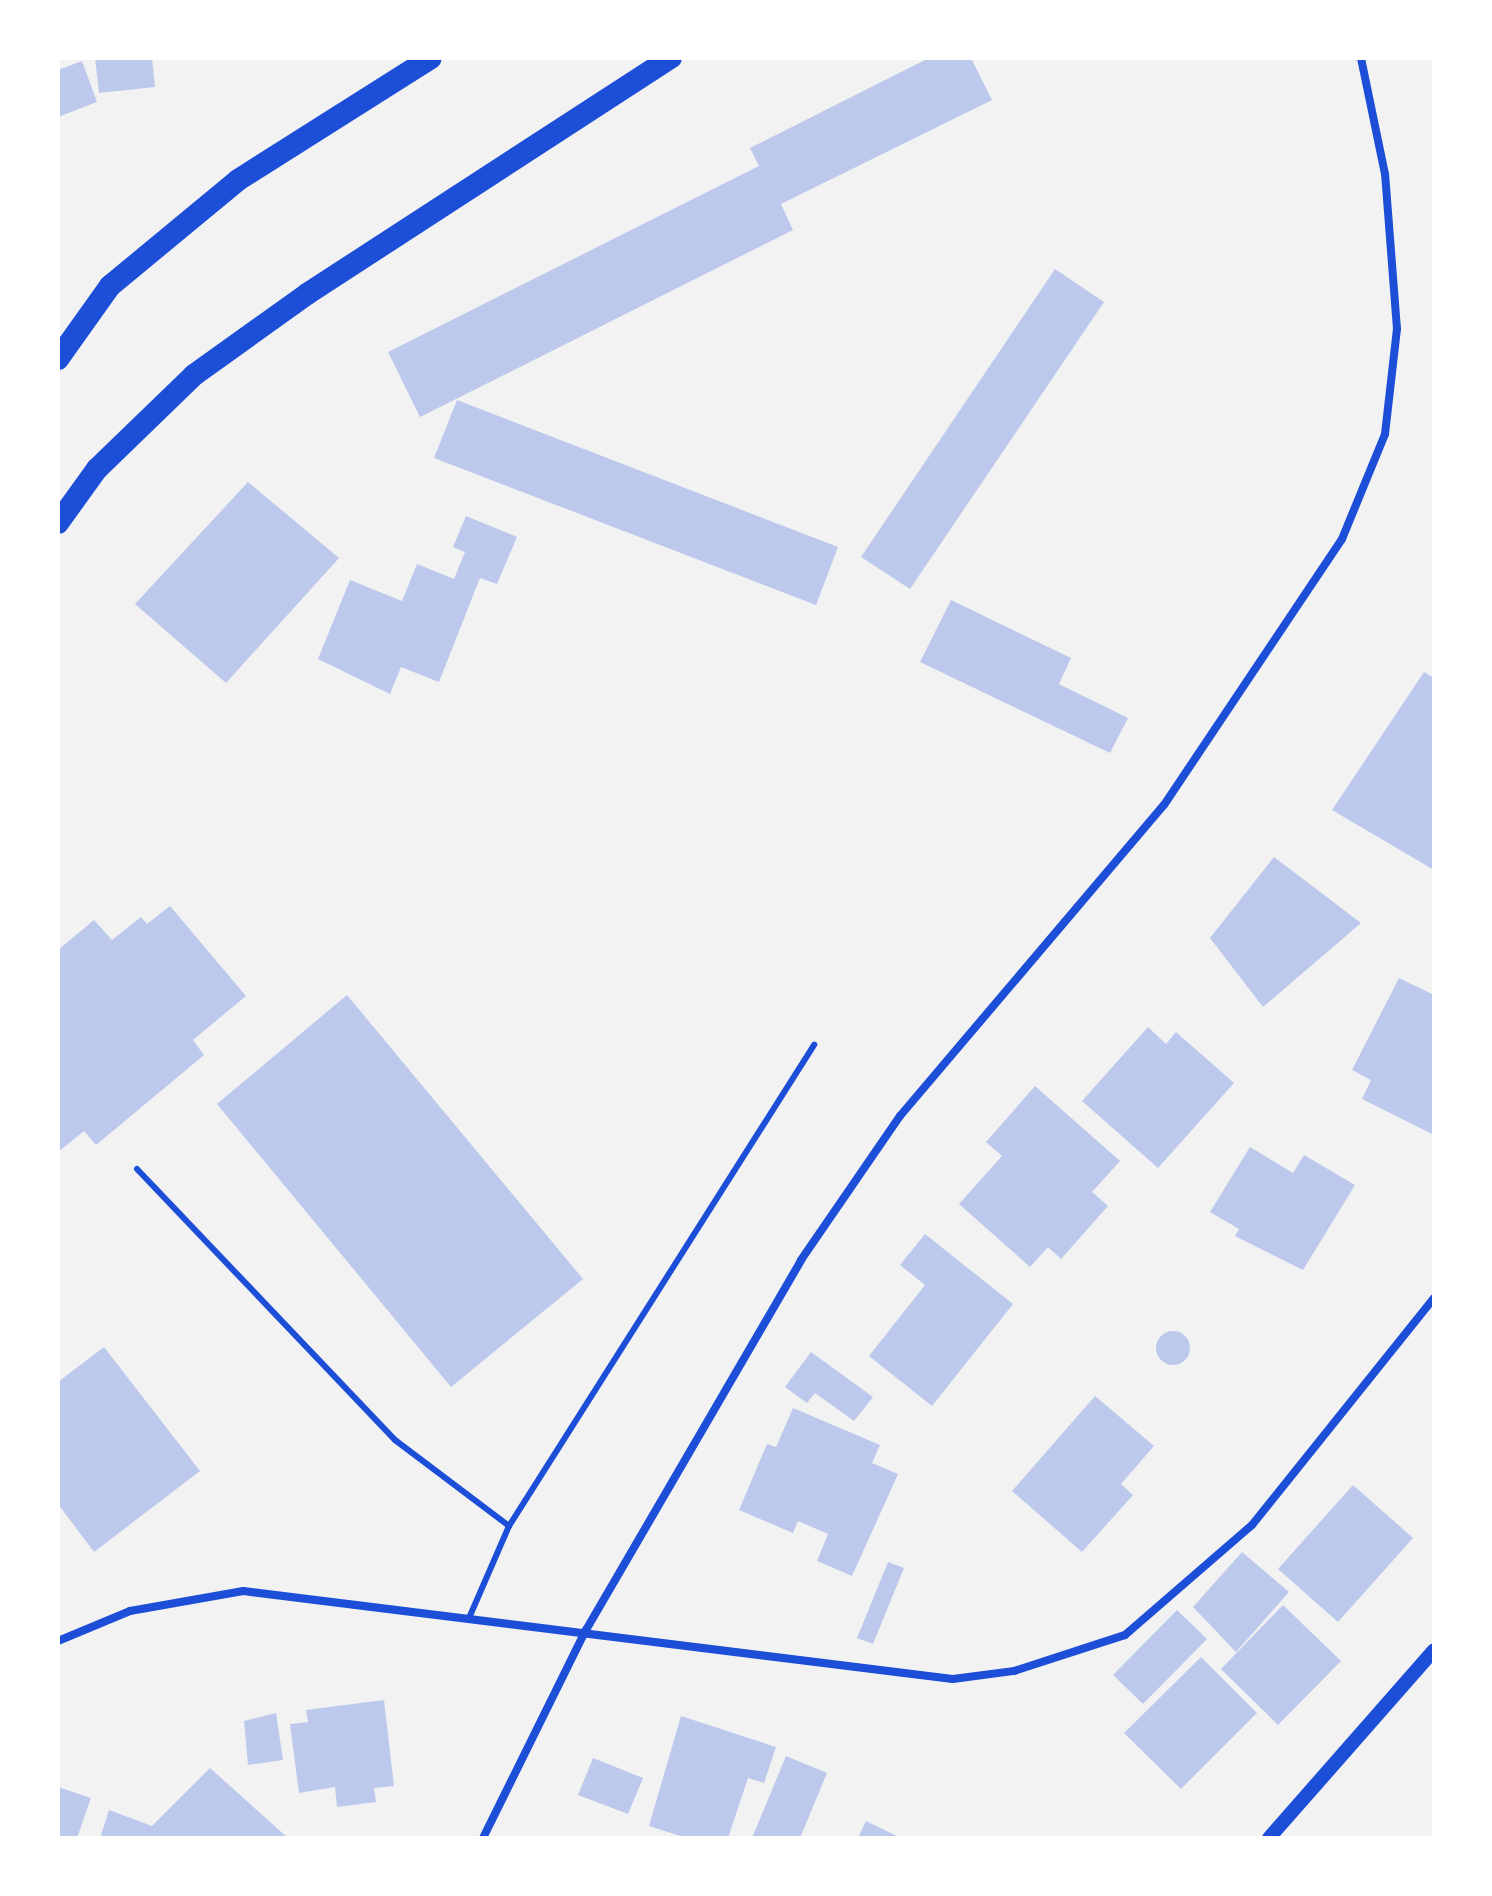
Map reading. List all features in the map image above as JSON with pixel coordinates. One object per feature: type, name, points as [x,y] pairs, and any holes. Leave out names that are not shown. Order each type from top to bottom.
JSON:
[{"type":"highway","points":[[58,359],[110,286],[238,180],[431,58]]},
{"type":"highway","points":[[58,523],[97,469],[194,375],[307,294],[671,58]]},
{"type":"street","points":[[483,1838],[586,1630],[801,1260],[900,1116],[1164,805],[1342,539],[1385,434],[1397,329],[1385,174],[1361,58]]},
{"type":"street","points":[[58,1641],[130,1611],[243,1591],[586,1630],[953,1679],[1014,1671],[1125,1635],[1252,1525],[1434,1298]]},
{"type":"street","points":[[1269,1838],[1299,1798],[1434,1650]]},
{"type":"lane","points":[[469,1618],[509,1526],[814,1045]]},
{"type":"lane","points":[[137,1169],[395,1440],[509,1526]]},
{"type":"building","points":[[95,58],[152,58],[155,87],[99,93]]},
{"type":"building","points":[[929,58],[971,58],[992,100],[781,204],[793,230],[420,417],[388,352],[759,166],[750,148]]},
{"type":"building","points":[[82,61],[97,102],[58,117],[58,70]]},
{"type":"building","points":[[1055,269],[1104,302],[910,589],[861,557]]},
{"type":"building","points":[[457,400],[838,547],[816,605],[434,458]]},
{"type":"building","points":[[248,482],[339,558],[226,683],[135,604]]},
{"type":"building","points":[[466,516],[517,537],[497,584],[480,578],[439,682],[401,667],[390,694],[318,659],[350,580],[402,601],[417,564],[454,579],[465,552],[453,547]]},
{"type":"building","points":[[951,600],[1071,658],[1059,684],[1128,718],[1110,753],[920,662]]},
{"type":"building","points":[[1424,672],[1434,678],[1434,870],[1332,810]]},
{"type":"building","points":[[1274,857],[1361,923],[1263,1007],[1210,938]]},
{"type":"building","points":[[170,906],[246,996],[193,1040],[204,1055],[96,1145],[84,1131],[58,1152],[58,950],[94,920],[112,940],[141,917],[147,924]]},
{"type":"building","points":[[1399,978],[1434,995],[1432,1134],[1362,1099],[1371,1080],[1352,1070]]},
{"type":"building","points":[[347,995],[583,1279],[451,1387],[217,1104]]},
{"type":"building","points":[[1148,1027],[1166,1044],[1176,1032],[1234,1083],[1158,1168],[1082,1101]]},
{"type":"building","points":[[1035,1086],[1120,1161],[1092,1192],[1108,1206],[1061,1259],[1048,1247],[1030,1267],[959,1204],[1002,1156],[986,1142]]},
{"type":"building","points":[[1250,1147],[1293,1173],[1304,1155],[1355,1185],[1303,1270],[1235,1236],[1239,1229],[1210,1212]]},
{"type":"building","points":[[925,1234],[1013,1304],[932,1406],[869,1356],[925,1285],[900,1265]]},
{"type":"building","points":[[1173,1331],[1185,1336],[1190,1348],[1185,1360],[1173,1365],[1161,1360],[1156,1348],[1161,1336]]},
{"type":"building","points":[[104,1347],[200,1471],[94,1552],[58,1504],[58,1382]]},
{"type":"building","points":[[811,1352],[873,1397],[854,1421],[815,1393],[807,1403],[785,1387]]},
{"type":"building","points":[[1095,1396],[1154,1446],[1121,1484],[1133,1495],[1082,1552],[1012,1491]]},
{"type":"building","points":[[793,1408],[880,1445],[872,1463],[898,1474],[852,1576],[817,1561],[828,1534],[798,1521],[793,1533],[739,1510],[767,1444],[776,1447]]},
{"type":"building","points":[[1353,1485],[1413,1538],[1338,1622],[1278,1569]]},
{"type":"building","points":[[1242,1552],[1289,1592],[1236,1652],[1193,1607]]},
{"type":"building","points":[[888,1562],[904,1568],[873,1644],[857,1638]]},
{"type":"building","points":[[1283,1605],[1341,1661],[1278,1725],[1221,1669]]},
{"type":"building","points":[[1177,1610],[1207,1639],[1143,1704],[1113,1675]]},
{"type":"building","points":[[1201,1657],[1257,1713],[1181,1789],[1124,1733]]},
{"type":"building","points":[[384,1700],[394,1786],[374,1788],[376,1802],[337,1807],[335,1787],[299,1793],[290,1724],[308,1722],[306,1710]]},
{"type":"building","points":[[276,1713],[283,1760],[248,1765],[244,1721]]},
{"type":"building","points":[[681,1716],[776,1747],[764,1783],[748,1778],[728,1838],[687,1838],[649,1826]]},
{"type":"building","points":[[786,1756],[827,1773],[800,1838],[752,1838]]},
{"type":"building","points":[[593,1758],[643,1778],[628,1814],[578,1795]]},
{"type":"building","points":[[210,1768],[288,1838],[100,1838],[109,1810],[152,1826]]},
{"type":"building","points":[[58,1787],[91,1798],[77,1838],[58,1838]]},
{"type":"building","points":[[866,1821],[901,1838],[858,1838]]}]
